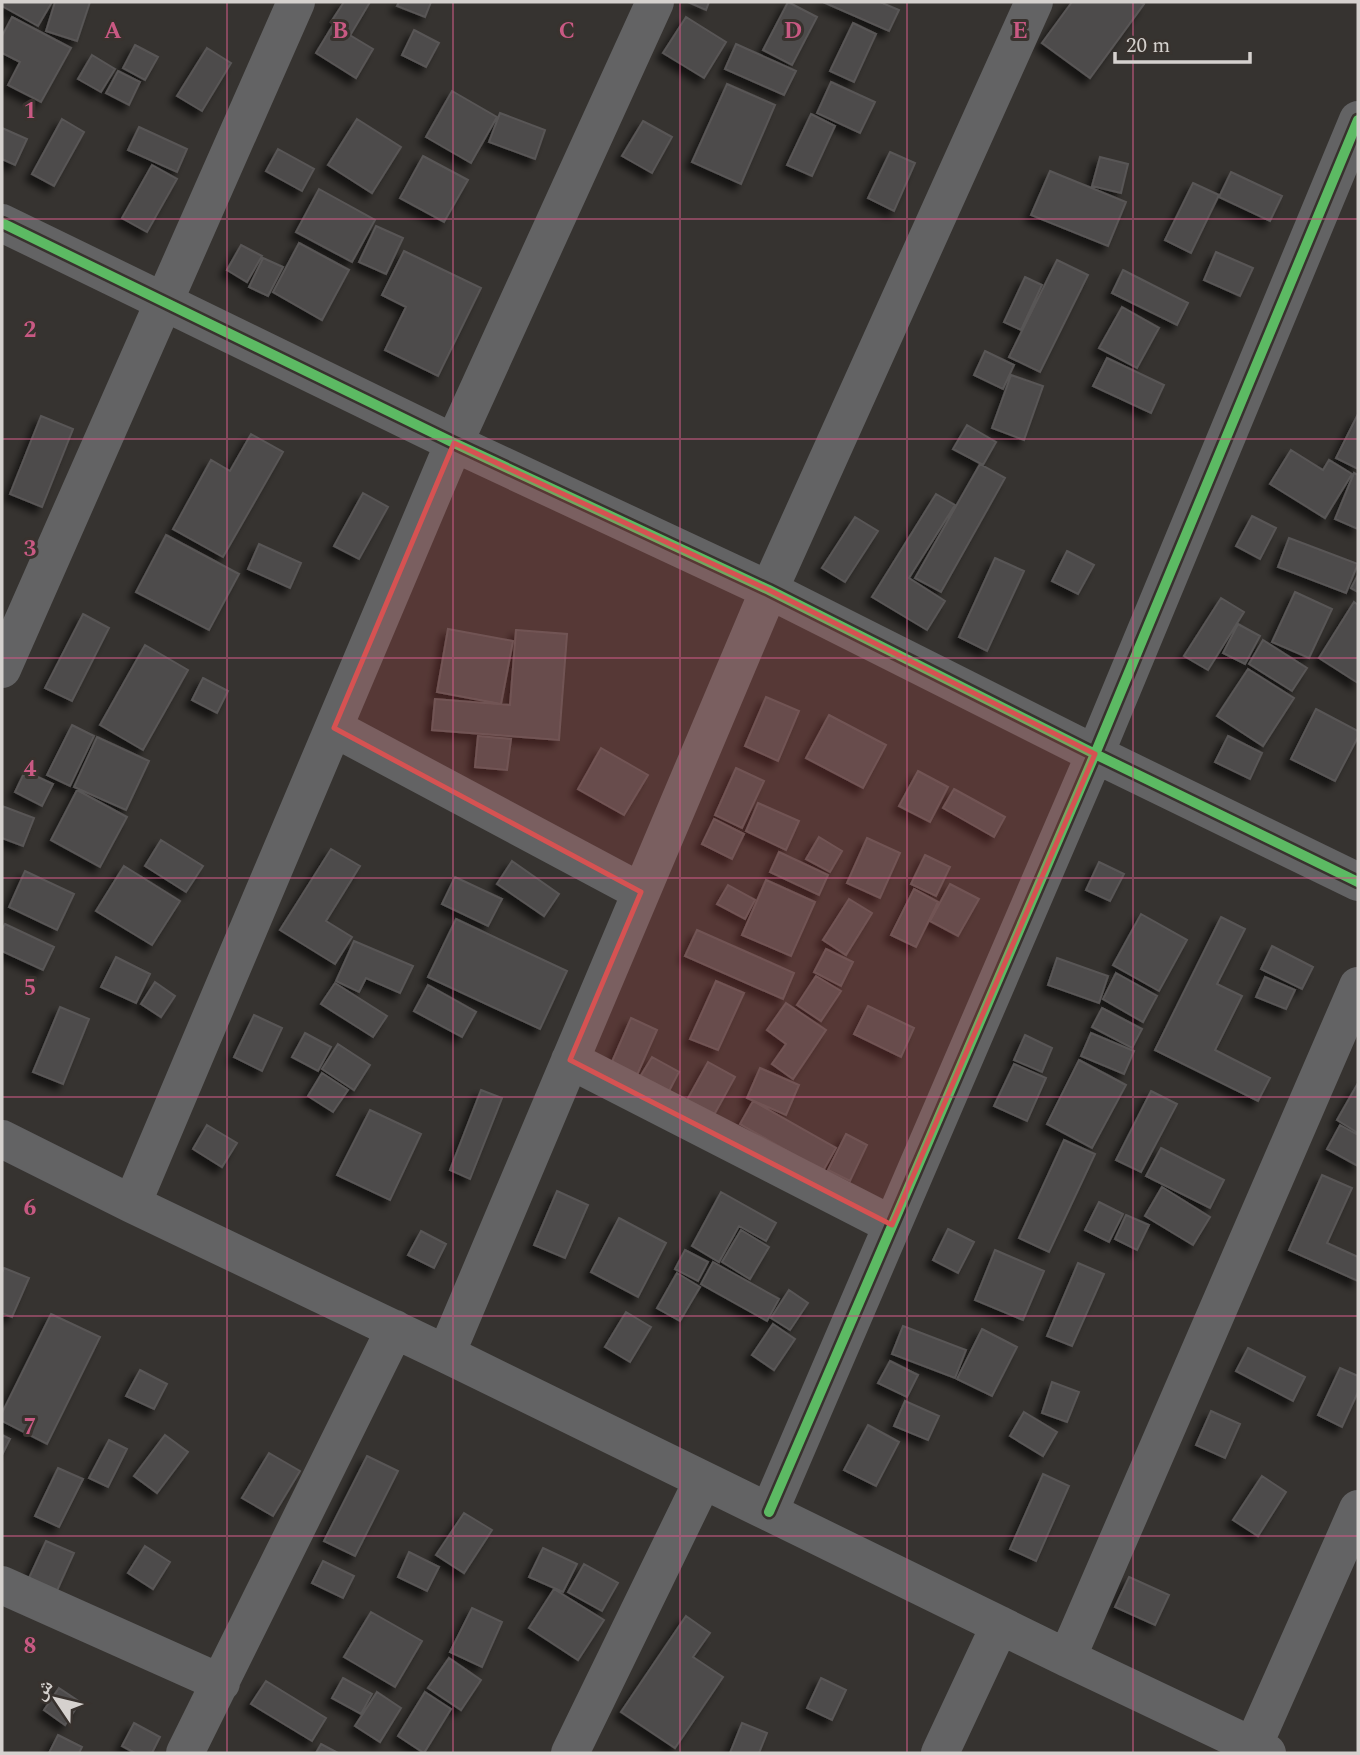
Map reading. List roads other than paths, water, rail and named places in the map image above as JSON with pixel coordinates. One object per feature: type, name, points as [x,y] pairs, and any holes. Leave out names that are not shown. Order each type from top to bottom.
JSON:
[{"type":"street","points":[[2,669],[296,2]]},
{"type":"street","points":[[132,1204],[454,443],[655,2]]},
{"type":"street","points":[[446,1354],[769,590],[1034,2]]},
{"type":"street","points":[[769,1512],[1095,754],[1358,120]]},
{"type":"street","points":[[2,223],[454,443],[769,590],[1358,883]]},
{"type":"street","points":[[334,728],[641,892]]},
{"type":"street","points":[[1068,1658],[1358,986]]},
{"type":"street","points":[[570,1060],[892,1225]]},
{"type":"street","points":[[2,1139],[1260,1750],[1358,1509]]},
{"type":"street","points":[[185,1753],[395,1329]]},
{"type":"street","points":[[570,1753],[703,1480]]},
{"type":"street","points":[[2,1585],[221,1683]]},
{"type":"street","points":[[940,1753],[1000,1625]]}]
